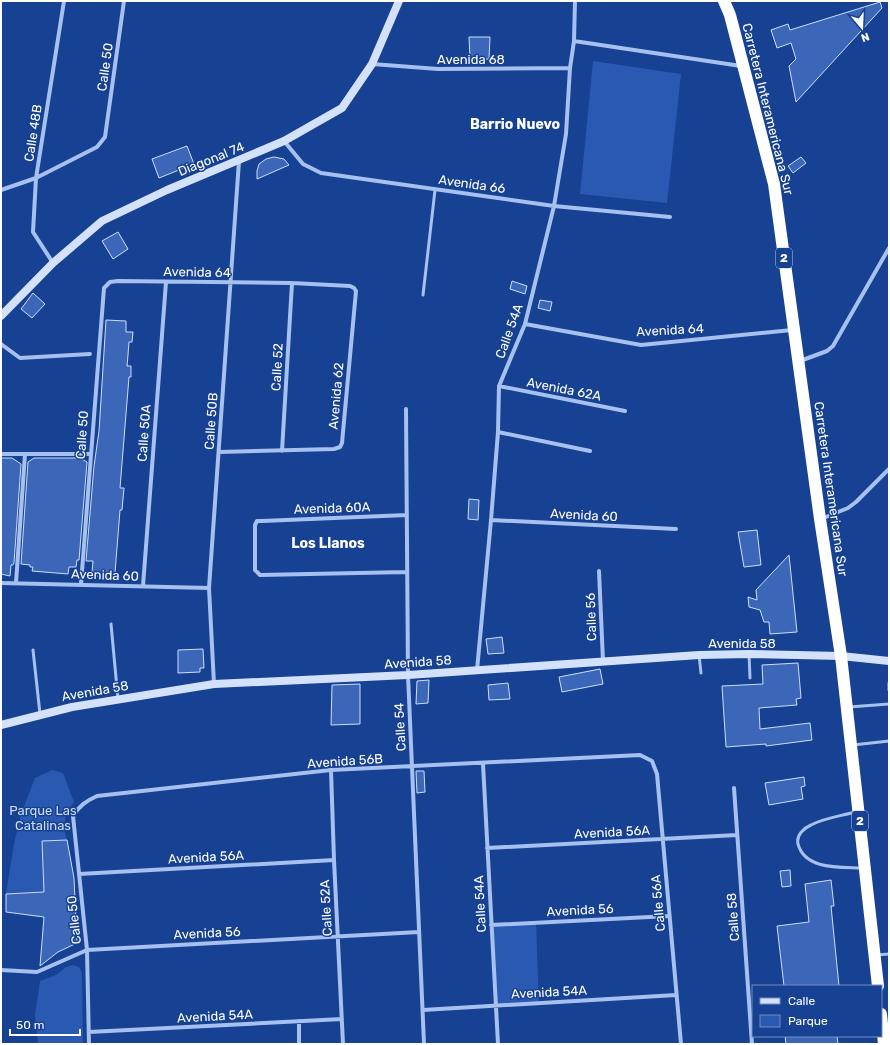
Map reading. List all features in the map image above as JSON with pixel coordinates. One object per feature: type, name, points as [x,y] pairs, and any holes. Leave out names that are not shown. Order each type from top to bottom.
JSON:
[{"type":"highway","name":"Carretera Interamericana Sur","points":[[724,1],[730,15],[774,184],[794,330],[800,361],[820,519],[841,656],[878,985]]},
{"type":"highway","points":[[882,1024],[884,1044]]},
{"type":"main road","name":"Diagonal 74","points":[[1,316],[53,263],[102,221],[167,190],[284,141],[342,108],[372,64],[399,1]]},
{"type":"main road","name":"Avenida 58","points":[[1,725],[40,714],[118,699],[214,684],[408,676],[699,655],[749,654],[841,656],[889,661]]},
{"type":"street","name":"Calle 48B","points":[[53,263],[32,232],[36,178],[64,1]]},
{"type":"street","name":"Calle 50","points":[[36,178],[96,147],[105,137],[124,1]]},
{"type":"street","name":"Calle 54A","points":[[477,670],[492,520],[498,432],[499,386],[525,324],[554,206],[566,134],[570,68],[574,41],[575,1]]},
{"type":"street","points":[[574,41],[743,66]]},
{"type":"street","name":"Avenida 68","points":[[372,64],[438,69],[570,68]]},
{"type":"street","name":"Avenida 66","points":[[284,141],[303,164],[321,173],[554,206],[670,217]]},
{"type":"street","name":"Calle 50B","points":[[214,684],[209,588],[239,161]]},
{"type":"street","points":[[1,190],[36,178]]},
{"type":"street","points":[[800,361],[833,346],[889,248]]},
{"type":"street","name":"Avenida 64","points":[[104,288],[110,282],[118,281],[292,283]]},
{"type":"street","name":"Calle 50A","points":[[143,586],[166,282]]},
{"type":"street","name":"Calle 52","points":[[282,451],[292,283]]},
{"type":"street","name":"Avenida 62","points":[[219,452],[334,449],[340,447],[342,443],[356,291],[350,286],[292,283]]},
{"type":"street","name":"Calle 50","points":[[81,584],[104,288]]},
{"type":"street","name":"Avenida 64","points":[[525,324],[641,344],[794,330]]},
{"type":"street","points":[[1,344],[20,358],[90,354]]},
{"type":"street","name":"Avenida 62A","points":[[499,386],[626,411]]},
{"type":"street","name":"Calle 54","points":[[406,409],[408,676],[424,1044]]},
{"type":"street","points":[[498,432],[590,450]]},
{"type":"street","points":[[1,454],[90,454]]},
{"type":"street","points":[[16,583],[25,454]]},
{"type":"street","points":[[820,519],[848,508],[889,469]]},
{"type":"street","name":"Avenida 60A","points":[[407,515],[257,521],[255,526],[256,570],[260,575],[407,572]]},
{"type":"street","name":"Avenida 60","points":[[492,520],[676,529]]},
{"type":"street","name":"Calle 56","points":[[599,571],[602,661]]},
{"type":"street","name":"Avenida 60","points":[[1,583],[209,588]]},
{"type":"street","name":"Avenida 56B","points":[[87,801],[97,796],[331,770],[483,764],[640,755],[652,761]]},
{"type":"street","name":"Calle 56A","points":[[652,761],[657,774],[681,1044]]},
{"type":"street","name":"Calle 54A","points":[[483,764],[498,1044]]},
{"type":"street","name":"Calle 52A","points":[[331,770],[337,936],[343,1044]]},
{"type":"street","name":"Calle 58","points":[[734,788],[752,1044]]},
{"type":"street","name":"Calle 50","points":[[87,801],[78,808],[73,816],[87,950],[89,1044]]},
{"type":"street","name":"Avenida 56A","points":[[487,848],[737,835]]},
{"type":"street","name":"Avenida 56A","points":[[79,874],[334,860]]},
{"type":"street","name":"Avenida 56","points":[[491,925],[669,916]]},
{"type":"street","name":"Avenida 56","points":[[1,970],[37,972],[87,950],[419,932]]},
{"type":"street","name":"Avenida 54A","points":[[422,1010],[676,995]]},
{"type":"street","name":"Avenida 54A","points":[[89,1032],[342,1019]]},
{"type":"street","points":[[299,1021],[299,1044]]},
{"type":"lane","points":[[423,295],[435,190]]},
{"type":"lane","points":[[111,624],[118,699]]},
{"type":"lane","points":[[33,650],[40,714]]},
{"type":"lane","points":[[749,654],[750,678]]},
{"type":"lane","points":[[699,655],[701,673]]},
{"type":"lane","points":[[889,683],[889,690]]},
{"type":"lane","points":[[847,707],[889,704]]},
{"type":"lane","points":[[852,745],[889,741]]},
{"type":"lane","points":[[859,811],[811,825],[802,831],[797,840],[800,852],[813,862],[826,866],[865,868]]},
{"type":"lane","points":[[875,955],[889,954]]},
{"type":"green space","points":[[593,61],[681,74],[667,203],[580,194]]},
{"type":"green space","name":"Parque Las Catalinas","points":[[52,770],[63,773],[74,802],[66,813],[64,829],[67,840],[42,841],[44,892],[6,894],[14,844],[21,814],[35,778]]},
{"type":"green space","points":[[536,923],[539,1003],[495,1005],[491,925]]},
{"type":"green space","points":[[73,965],[79,967],[82,972],[83,1044],[38,1044],[35,1015],[40,981],[56,975],[66,967]]},
{"type":"building","points":[[880,2],[882,8],[796,102],[789,66],[796,59],[791,43],[777,48],[771,30],[788,24],[790,30]]},
{"type":"building","points":[[469,37],[490,37],[489,59],[470,60]]},
{"type":"building","points":[[187,146],[194,164],[159,178],[152,159]]},
{"type":"building","points":[[274,157],[284,159],[289,165],[257,179],[259,164],[266,159]]},
{"type":"building","points":[[801,157],[806,163],[793,173],[788,166]]},
{"type":"building","points":[[118,232],[128,249],[113,259],[102,241]]},
{"type":"building","points":[[512,281],[527,286],[525,294],[510,289]]},
{"type":"building","points":[[33,293],[45,304],[32,318],[21,309]]},
{"type":"building","points":[[540,300],[552,302],[550,311],[538,308]]},
{"type":"building","points":[[106,320],[126,321],[126,332],[133,332],[132,342],[129,342],[127,366],[131,366],[131,377],[129,377],[120,488],[124,488],[122,510],[120,510],[115,573],[106,572],[104,577],[96,576],[96,572],[92,572],[93,561],[86,561],[94,466],[99,431]]},
{"type":"building","points":[[1,458],[12,458],[21,464],[14,563],[11,565],[10,576],[1,574]]},
{"type":"building","points":[[34,458],[80,458],[87,462],[79,560],[77,560],[76,567],[69,567],[68,574],[32,571],[33,567],[30,567],[30,565],[21,564],[28,462]]},
{"type":"building","points":[[469,499],[479,500],[478,520],[468,519]]},
{"type":"building","points":[[757,530],[761,565],[744,567],[738,532]]},
{"type":"building","points":[[789,555],[797,632],[770,634],[769,622],[764,622],[760,610],[749,607],[748,597],[757,600],[756,590]]},
{"type":"building","points":[[502,637],[504,653],[488,654],[486,639]]},
{"type":"building","points":[[203,649],[204,668],[200,668],[200,672],[178,673],[178,650]]},
{"type":"building","points":[[798,663],[801,698],[796,699],[797,705],[759,708],[760,729],[810,723],[812,740],[766,746],[766,744],[726,747],[722,686],[763,684],[762,665]]},
{"type":"building","points":[[600,669],[603,684],[562,692],[559,677]]},
{"type":"building","points":[[429,680],[428,703],[416,704],[417,681]]},
{"type":"building","points":[[508,683],[510,699],[489,700],[488,685]]},
{"type":"building","points":[[360,684],[360,724],[331,725],[332,685]]},
{"type":"building","points":[[416,771],[424,771],[425,792],[417,793]]},
{"type":"building","points":[[804,777],[805,786],[801,787],[803,799],[769,805],[765,783]]},
{"type":"building","points":[[67,840],[74,878],[77,943],[58,952],[40,966],[44,917],[6,912],[6,894],[44,892],[42,841]]},
{"type":"building","points":[[790,870],[791,886],[782,887],[780,871]]},
{"type":"building","points":[[831,880],[834,906],[831,906],[839,985],[784,985],[777,926],[809,922],[805,884]]},
{"type":"building","points":[[785,1037],[837,1037],[838,1044],[786,1044]]},
{"type":"district","name":"Barrio Nuevo","points":[[515,124]]},
{"type":"district","name":"Los Llanos","points":[[328,543]]}]
